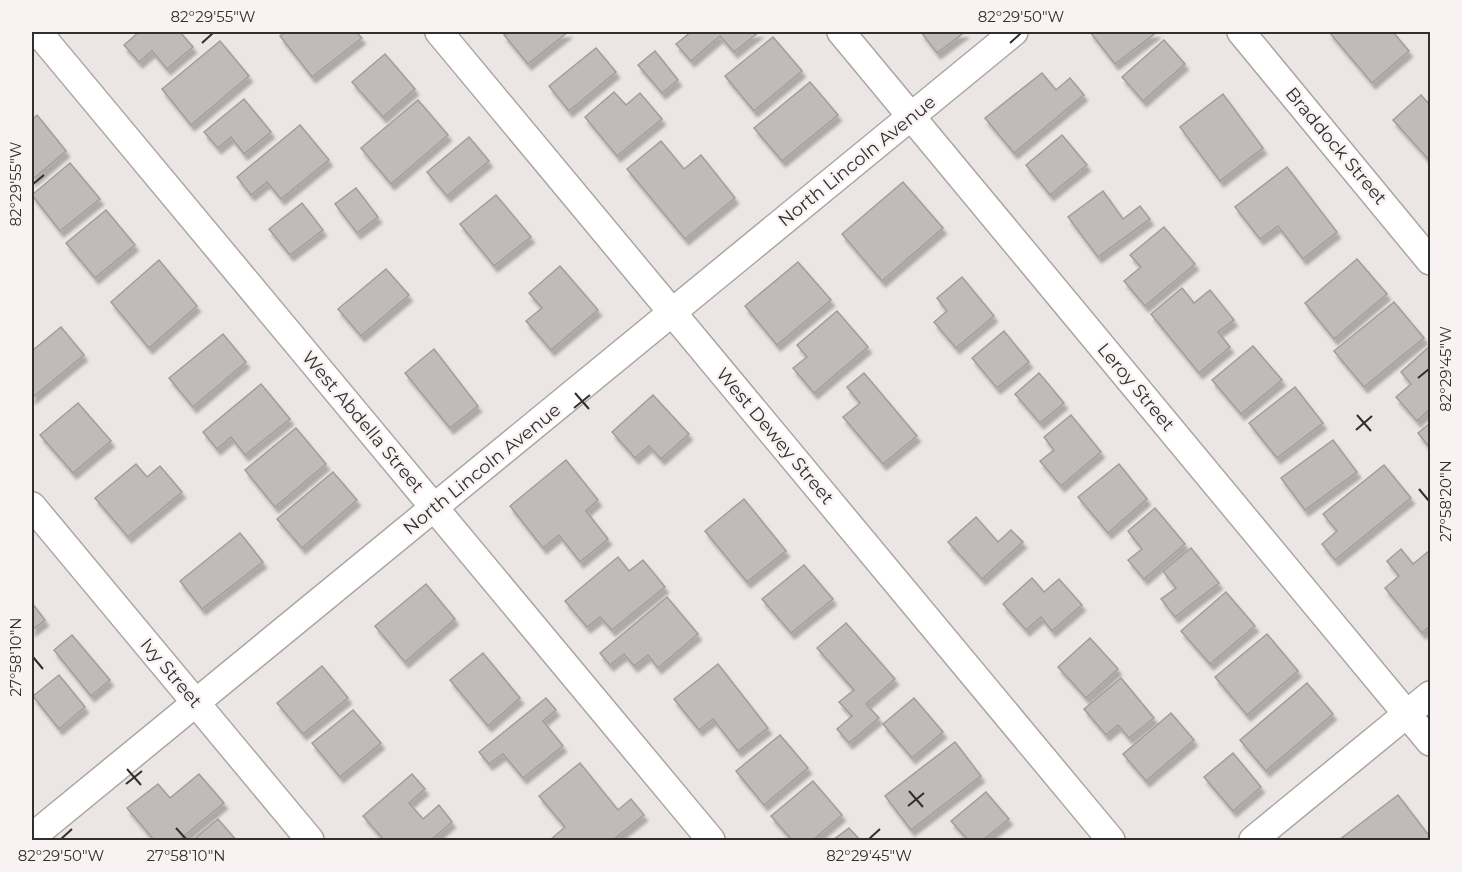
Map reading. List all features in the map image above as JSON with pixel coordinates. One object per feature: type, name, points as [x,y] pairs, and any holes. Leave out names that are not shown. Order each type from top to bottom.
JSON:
[{"type":"street","name":"West Abdella Street","points":[[38,32],[711,840]]},
{"type":"street","name":"West Dewey Street","points":[[439,32],[1112,840]]},
{"type":"street","name":"Leroy Street","points":[[841,32],[1431,742]]},
{"type":"street","name":"North Lincoln Avenue","points":[[32,837],[1014,32]]},
{"type":"street","name":"Braddock Street","points":[[1241,32],[1431,261]]},
{"type":"street","name":"Ivy Street","points":[[32,506],[310,840]]},
{"type":"street","points":[[1253,840],[1431,695]]},
{"type":"building","points":[[139,32],[180,32],[193,47],[167,69],[152,51],[139,62],[124,45]]},
{"type":"building","points":[[286,32],[356,32],[362,38],[312,77],[280,36]]},
{"type":"building","points":[[509,32],[568,32],[528,64],[504,35]]},
{"type":"building","points":[[691,32],[759,32],[734,52],[720,36],[691,61],[676,44]]},
{"type":"building","points":[[921,32],[965,32],[937,53]]},
{"type":"building","points":[[1090,32],[1157,32],[1115,64]]},
{"type":"building","points":[[1329,32],[1393,32],[1409,51],[1372,83]]},
{"type":"building","points":[[773,37],[802,71],[754,111],[725,76]]},
{"type":"building","points":[[1164,40],[1185,64],[1143,101],[1122,77]]},
{"type":"building","points":[[220,41],[249,76],[191,125],[162,89]]},
{"type":"building","points":[[596,48],[616,72],[569,111],[549,86]]},
{"type":"building","points":[[655,51],[678,80],[662,93],[638,65]]},
{"type":"building","points":[[385,54],[415,89],[383,117],[352,82]]},
{"type":"building","points":[[1042,73],[1056,90],[1070,78],[1084,95],[1014,153],[985,118]]},
{"type":"building","points":[[810,82],[838,115],[782,161],[754,128]]},
{"type":"building","points":[[614,92],[626,105],[640,93],[662,119],[617,156],[585,117]]},
{"type":"building","points":[[1223,94],[1263,148],[1220,181],[1180,127]]},
{"type":"building","points":[[1421,95],[1430,105],[1430,157],[1428,159],[1393,120]]},
{"type":"building","points":[[244,99],[271,132],[244,154],[231,137],[218,148],[204,132]]},
{"type":"building","points":[[418,100],[448,135],[391,184],[361,148]]},
{"type":"building","points":[[37,115],[66,151],[32,180],[32,120]]},
{"type":"building","points":[[300,125],[329,160],[281,199],[267,182],[251,195],[237,177]]},
{"type":"building","points":[[1062,135],[1087,165],[1050,195],[1026,165]]},
{"type":"building","points":[[469,137],[489,161],[447,196],[427,172]]},
{"type":"building","points":[[661,141],[684,169],[701,155],[735,198],[685,239],[627,169]]},
{"type":"building","points":[[70,163],[100,199],[60,231],[32,195]]},
{"type":"building","points":[[1287,167],[1337,232],[1303,259],[1278,226],[1260,239],[1235,207]]},
{"type":"building","points":[[903,182],[943,228],[882,281],[842,234]]},
{"type":"building","points":[[356,188],[378,217],[357,233],[335,204]]},
{"type":"building","points":[[1103,191],[1123,219],[1140,206],[1150,219],[1098,257],[1068,217]]},
{"type":"building","points":[[496,195],[531,237],[494,266],[460,224]]},
{"type":"building","points":[[302,203],[323,230],[290,255],[269,229]]},
{"type":"building","points":[[106,210],[135,245],[95,278],[66,243]]},
{"type":"building","points":[[1164,227],[1195,264],[1145,306],[1124,281],[1141,267],[1130,255]]},
{"type":"building","points":[[1357,259],[1387,294],[1334,339],[1305,303]]},
{"type":"building","points":[[159,260],[197,306],[149,348],[111,302]]},
{"type":"building","points":[[798,262],[831,300],[777,345],[745,306]]},
{"type":"building","points":[[560,266],[598,310],[551,350],[526,321],[542,308],[529,293]]},
{"type":"building","points":[[386,269],[409,295],[361,336],[338,309]]},
{"type":"building","points":[[962,277],[994,316],[956,348],[934,322],[947,311],[937,298]]},
{"type":"building","points":[[1182,288],[1194,303],[1210,290],[1234,320],[1218,332],[1230,347],[1199,373],[1151,314]]},
{"type":"building","points":[[1394,302],[1424,338],[1364,387],[1334,351]]},
{"type":"building","points":[[837,311],[868,347],[814,393],[793,368],[807,357],[797,345]]},
{"type":"building","points":[[61,327],[84,355],[32,398],[32,349]]},
{"type":"building","points":[[1004,331],[1029,362],[997,388],[972,358]]},
{"type":"building","points":[[223,334],[246,362],[193,407],[169,378]]},
{"type":"building","points":[[1253,346],[1282,380],[1241,414],[1212,380]]},
{"type":"building","points":[[1430,346],[1430,409],[1417,421],[1396,397],[1411,384],[1401,372]]},
{"type":"building","points":[[434,349],[478,406],[450,428],[405,373]]},
{"type":"building","points":[[864,373],[917,436],[883,464],[843,417],[860,403],[847,387]]},
{"type":"building","points":[[1039,373],[1064,403],[1040,423],[1015,394]]},
{"type":"building","points":[[261,384],[290,419],[245,455],[231,437],[217,449],[203,432]]},
{"type":"building","points":[[1295,387],[1323,423],[1277,458],[1249,423]]},
{"type":"building","points":[[653,395],[689,434],[661,459],[649,446],[635,458],[612,432]]},
{"type":"building","points":[[78,403],[111,441],[73,473],[40,435]]},
{"type":"building","points":[[1071,415],[1101,452],[1061,486],[1040,461],[1054,450],[1044,437]]},
{"type":"building","points":[[1430,423],[1430,448],[1418,433]]},
{"type":"building","points":[[296,428],[326,464],[275,507],[245,470]]},
{"type":"building","points":[[1333,440],[1357,472],[1305,510],[1281,478]]},
{"type":"building","points":[[566,460],[598,500],[586,511],[608,539],[580,562],[559,535],[543,548],[510,506]]},
{"type":"building","points":[[136,464],[147,477],[160,466],[182,492],[128,537],[95,498]]},
{"type":"building","points":[[1119,464],[1147,499],[1108,533],[1078,497]]},
{"type":"building","points":[[1384,465],[1411,498],[1335,560],[1322,544],[1337,531],[1323,514]]},
{"type":"building","points":[[333,472],[357,500],[302,548],[277,519]]},
{"type":"building","points":[[744,499],[786,551],[747,582],[705,531]]},
{"type":"building","points":[[1155,508],[1185,544],[1144,579],[1128,560],[1142,549],[1128,531]]},
{"type":"building","points":[[976,517],[998,542],[1011,530],[1023,542],[982,579],[948,542]]},
{"type":"building","points":[[240,533],[263,562],[202,609],[180,581]]},
{"type":"building","points":[[1191,548],[1219,583],[1175,617],[1161,599],[1176,588],[1163,571]]},
{"type":"building","points":[[1401,549],[1413,564],[1430,550],[1430,626],[1422,633],[1385,588],[1399,576],[1387,561]]},
{"type":"building","points":[[618,557],[629,571],[643,560],[665,587],[612,630],[600,617],[587,627],[565,601]]},
{"type":"building","points":[[804,565],[833,599],[791,633],[762,599]]},
{"type":"building","points":[[1032,578],[1044,592],[1059,579],[1082,605],[1052,631],[1041,617],[1026,630],[1003,604]]},
{"type":"building","points":[[426,584],[455,619],[405,662],[375,626]]},
{"type":"building","points":[[1226,592],[1255,626],[1210,664],[1181,631]]},
{"type":"building","points":[[667,597],[698,634],[658,668],[648,655],[634,666],[624,654],[610,665],[600,653]]},
{"type":"building","points":[[32,603],[45,620],[32,630]]},
{"type":"building","points":[[846,623],[895,679],[866,704],[879,718],[849,743],[837,729],[852,716],[839,702],[854,690],[817,648]]},
{"type":"building","points":[[1267,634],[1298,671],[1247,715],[1215,677]]},
{"type":"building","points":[[72,635],[110,680],[91,696],[54,650]]},
{"type":"building","points":[[1090,638],[1118,669],[1086,698],[1058,667]]},
{"type":"building","points":[[483,653],[520,698],[488,726],[450,680]]},
{"type":"building","points":[[718,664],[768,728],[738,751],[713,719],[699,730],[674,699]]},
{"type":"building","points":[[322,666],[348,698],[303,734],[277,703]]},
{"type":"building","points":[[59,675],[85,707],[59,729],[33,696]]},
{"type":"building","points":[[1121,678],[1154,718],[1129,738],[1118,725],[1106,735],[1084,709]]},
{"type":"building","points":[[1307,683],[1333,714],[1266,771],[1240,740]]},
{"type":"building","points":[[546,698],[556,710],[543,721],[563,746],[523,778],[503,754],[489,764],[479,752]]},
{"type":"building","points":[[914,698],[943,732],[912,758],[883,724]]},
{"type":"building","points":[[353,710],[381,743],[340,777],[312,743]]},
{"type":"building","points":[[1171,713],[1194,740],[1146,781],[1123,754]]},
{"type":"building","points":[[780,735],[808,768],[764,805],[736,771]]},
{"type":"building","points":[[955,742],[981,776],[911,830],[885,796]]},
{"type":"building","points":[[1233,753],[1261,787],[1233,811],[1204,777]]},
{"type":"building","points":[[580,763],[618,810],[631,799],[644,815],[613,840],[551,839],[565,827],[539,796]]},
{"type":"building","points":[[199,774],[224,803],[179,840],[154,840],[127,808],[158,784],[170,798]]},
{"type":"building","points":[[412,774],[425,789],[409,803],[423,819],[439,805],[452,822],[431,840],[384,840],[363,816]]},
{"type":"building","points":[[813,781],[842,815],[813,840],[792,840],[771,816]]},
{"type":"building","points":[[986,792],[1009,819],[983,840],[968,840],[951,821]]},
{"type":"building","points":[[1398,795],[1430,840],[1339,840]]},
{"type":"building","points":[[218,819],[236,840],[193,840]]},
{"type":"building","points":[[849,828],[860,840],[833,840]]}]
